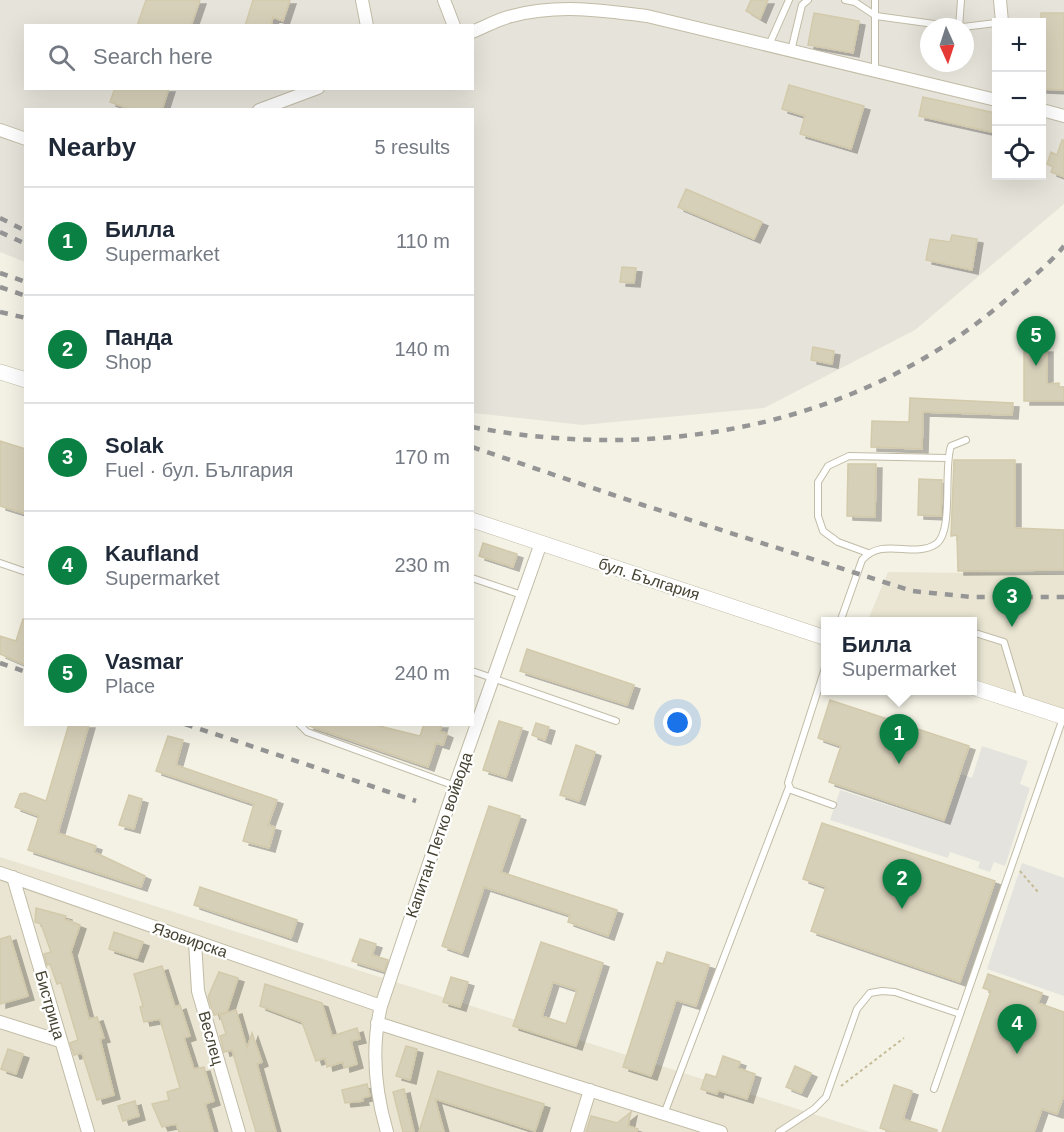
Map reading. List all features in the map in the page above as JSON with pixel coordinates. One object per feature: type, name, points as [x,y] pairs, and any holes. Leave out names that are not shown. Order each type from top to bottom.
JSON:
[{"type":"street","points":[[362,0],[367,24]]},
{"type":"street","points":[[444,0],[453,24]]},
{"type":"street","points":[[1000,0],[1000,18]]},
{"type":"street","points":[[474,31],[511,16],[560,8],[647,16],[992,99]]},
{"type":"street","points":[[264,108],[313,90]]},
{"type":"street","points":[[1046,112],[1064,116]]},
{"type":"street","points":[[0,130],[24,138]]},
{"type":"street","points":[[0,372],[24,379]]},
{"type":"street","name":"бул. България","points":[[474,521],[821,637]]},
{"type":"street","name":"Капитан Петко войвода","points":[[387,1132],[375,1071],[377,1023],[381,1006],[455,786],[541,543]]},
{"type":"street","points":[[977,689],[1064,717]]},
{"type":"street","name":"Язовирска","points":[[0,873],[381,1006]]},
{"type":"street","name":"Бистрица","points":[[13,877],[88,1132]]},
{"type":"street","name":"Веслец","points":[[195,942],[198,991],[238,1132]]},
{"type":"street","points":[[0,1022],[60,1041]]},
{"type":"street","points":[[377,1023],[721,1132]]},
{"type":"street","points":[[577,1132],[590,1090]]},
{"type":"lane","points":[[769,46],[789,0]]},
{"type":"lane","points":[[791,51],[801,5],[808,0]]},
{"type":"lane","points":[[845,0],[855,2],[876,16],[920,22]]},
{"type":"lane","points":[[875,0],[875,71]]},
{"type":"lane","points":[[960,18],[961,0]]},
{"type":"lane","points":[[974,26],[992,24]]},
{"type":"lane","points":[[841,617],[862,560],[868,553],[876,549],[921,548],[936,544],[945,532],[946,458],[951,446],[966,440]]},
{"type":"lane","points":[[868,553],[838,542],[823,531],[818,516],[818,482],[828,466],[849,456],[946,458]]},
{"type":"lane","points":[[0,563],[24,571]]},
{"type":"lane","points":[[474,579],[522,595]]},
{"type":"lane","points":[[977,634],[1004,642],[1022,703]]},
{"type":"lane","points":[[474,672],[616,721]]},
{"type":"lane","points":[[664,1114],[789,787],[821,679]]},
{"type":"lane","points":[[934,1089],[1064,717]]},
{"type":"lane","points":[[300,726],[307,732],[455,786]]},
{"type":"lane","points":[[789,787],[791,790],[833,805]]},
{"type":"lane","points":[[779,1132],[814,1109],[826,1097],[857,1009],[870,993],[882,990],[895,992],[960,1014]]},
{"type":"path","points":[[1012,863],[1038,892]]},
{"type":"path","points":[[826,1097],[904,1038]]},
{"type":"shaded area","points":[[0,0],[1064,0],[1064,204],[915,330],[764,408],[582,425],[474,413],[474,108],[24,108],[24,262],[0,252]]},
{"type":"shaded area","points":[[888,572],[1064,574],[1064,714],[977,686],[977,617],[869,617]]},
{"type":"shaded area","points":[[982,746],[1028,761],[1020,784],[1030,788],[1005,866],[994,862],[990,872],[978,868],[980,862],[950,852],[948,858],[830,820],[840,790],[944,823],[961,774],[972,778]]},
{"type":"shaded area","points":[[0,857],[870,1132],[0,1132]]},
{"type":"shaded area","points":[[1022,863],[1064,878],[1064,996],[987,969]]},
{"type":"building","points":[[146,0],[200,0],[192,24],[138,24]]},
{"type":"building","points":[[253,0],[290,0],[283,21],[273,17],[271,24],[246,24]]},
{"type":"building","points":[[751,0],[768,0],[760,19],[746,11]]},
{"type":"building","points":[[814,13],[859,21],[853,53],[808,45]]},
{"type":"building","points":[[1041,13],[1064,13],[1064,90],[1046,89],[1046,18],[1041,18]]},
{"type":"building","points":[[789,85],[864,106],[851,149],[800,134],[805,116],[782,109]]},
{"type":"building","points":[[114,90],[168,90],[163,108],[126,108],[110,102]]},
{"type":"building","points":[[923,97],[992,112],[992,132],[919,116]]},
{"type":"building","points":[[1062,140],[1064,140],[1064,177],[1051,172],[1053,167],[1047,164],[1051,152],[1057,155]]},
{"type":"building","points":[[686,189],[762,222],[754,239],[678,207]]},
{"type":"building","points":[[952,235],[977,239],[972,270],[926,260],[930,239],[950,242]]},
{"type":"building","points":[[622,267],[636,268],[634,283],[620,282]]},
{"type":"building","points":[[813,347],[834,351],[832,364],[811,360]]},
{"type":"building","points":[[1047,348],[1047,384],[1059,383],[1059,387],[1064,387],[1064,401],[1024,401],[1024,349]]},
{"type":"building","points":[[910,398],[1013,403],[1012,415],[923,412],[922,449],[871,447],[872,421],[909,422]]},
{"type":"building","points":[[0,441],[24,448],[24,513],[0,506]]},
{"type":"building","points":[[954,460],[1015,460],[1015,528],[1064,530],[1064,570],[958,571],[957,535],[951,536]]},
{"type":"building","points":[[848,464],[876,464],[875,517],[847,516]]},
{"type":"building","points":[[919,479],[942,480],[941,516],[918,515]]},
{"type":"building","points":[[483,543],[517,554],[513,567],[479,556]]},
{"type":"building","points":[[24,619],[24,664],[0,654],[0,636],[16,641]]},
{"type":"building","points":[[527,649],[634,685],[627,705],[520,671]]},
{"type":"building","points":[[830,700],[969,746],[944,820],[829,782],[841,746],[818,738]]},
{"type":"building","points":[[499,721],[522,728],[506,777],[483,770]]},
{"type":"building","points":[[536,723],[549,727],[545,740],[532,735]]},
{"type":"building","points":[[68,726],[88,726],[58,833],[96,846],[94,852],[145,876],[141,887],[28,850],[39,816],[15,807],[20,794],[25,793],[46,801]]},
{"type":"building","points":[[310,726],[379,726],[420,736],[423,726],[441,726],[440,731],[447,734],[443,745],[436,743],[428,767]]},
{"type":"building","points":[[168,736],[183,740],[176,765],[277,800],[268,825],[275,827],[269,848],[243,841],[254,804],[156,771]]},
{"type":"building","points":[[576,745],[595,752],[579,801],[560,795]]},
{"type":"building","points":[[129,795],[142,799],[134,829],[119,825]]},
{"type":"building","points":[[489,806],[520,816],[501,872],[617,910],[608,936],[568,922],[570,915],[484,887],[462,953],[442,946]]},
{"type":"building","points":[[822,823],[995,881],[960,982],[811,931],[826,887],[803,879]]},
{"type":"building","points":[[200,887],[297,920],[291,938],[194,905]]},
{"type":"building","points":[[36,908],[66,916],[65,919],[80,925],[71,952],[89,1019],[97,1017],[104,1038],[100,1039],[114,1095],[97,1100],[82,1053],[74,1055],[70,1043],[78,1040],[61,983],[57,984],[50,964],[47,965],[44,954],[51,952],[41,924],[35,922]]},
{"type":"building","points":[[114,932],[143,942],[137,958],[109,949]]},
{"type":"building","points":[[10,936],[28,996],[0,1004],[0,939]]},
{"type":"building","points":[[360,939],[376,944],[372,955],[388,960],[384,971],[352,961]]},
{"type":"building","points":[[541,942],[603,963],[576,1046],[513,1026]],"holes":[[[553,982],[577,990],[566,1024],[542,1016]]]},
{"type":"building","points":[[667,952],[709,965],[696,1006],[676,1000],[651,1076],[623,1067],[657,962],[663,964]]},
{"type":"building","points":[[162,966],[175,1007],[180,1005],[190,1036],[184,1038],[194,1069],[204,1067],[214,1101],[205,1104],[213,1132],[179,1132],[176,1124],[162,1127],[152,1104],[169,1100],[167,1092],[180,1088],[160,1019],[144,1022],[140,1007],[143,1006],[134,974]]},
{"type":"building","points":[[219,972],[238,978],[227,1012],[214,1015],[208,997]]},
{"type":"building","points":[[988,974],[1042,993],[1038,1003],[1064,1012],[1064,1095],[1057,1114],[1042,1109],[1034,1132],[942,1132],[991,991],[983,988]]},
{"type":"building","points":[[451,977],[468,982],[460,1007],[443,1002]]},
{"type":"building","points":[[265,984],[322,1003],[332,1036],[357,1028],[360,1039],[351,1041],[357,1064],[344,1068],[343,1062],[327,1067],[325,1058],[316,1061],[302,1022],[260,1006]]},
{"type":"building","points":[[236,1010],[247,1048],[252,1033],[262,1062],[257,1064],[276,1132],[256,1132],[232,1050],[224,1052],[220,1036],[226,1034],[220,1015]]},
{"type":"building","points":[[406,1046],[417,1049],[410,1080],[396,1076]]},
{"type":"building","points":[[8,1049],[23,1054],[16,1074],[1,1069]]},
{"type":"building","points":[[723,1056],[740,1062],[738,1068],[755,1074],[747,1099],[718,1090],[717,1094],[701,1089],[706,1074],[716,1077]]},
{"type":"building","points":[[795,1066],[811,1073],[801,1093],[786,1087]]},
{"type":"building","points":[[438,1071],[544,1104],[535,1131],[435,1099],[444,1132],[419,1132]]},
{"type":"building","points":[[367,1084],[370,1096],[362,1098],[363,1101],[345,1103],[342,1090]]},
{"type":"building","points":[[894,1085],[912,1091],[903,1119],[937,1130],[936,1132],[891,1132],[880,1128]]},
{"type":"building","points":[[404,1089],[414,1132],[403,1132],[393,1092]]},
{"type":"building","points":[[135,1101],[139,1116],[123,1121],[118,1106]]},
{"type":"building","points":[[631,1112],[628,1126],[638,1129],[637,1132],[586,1132],[591,1116],[617,1123]]},
{"type":"railway","points":[[0,218],[24,230]]},
{"type":"railway","points":[[0,232],[24,243]]},
{"type":"railway","points":[[474,427],[543,437],[614,440],[685,436],[755,424],[823,405],[888,378],[950,342],[1007,299],[1064,246]]},
{"type":"railway","points":[[0,273],[24,281]]},
{"type":"railway","points":[[0,287],[24,295]]},
{"type":"railway","points":[[0,312],[24,318]]},
{"type":"railway","points":[[474,448],[643,505],[912,591],[972,597],[1064,597]]},
{"type":"railway","points":[[0,663],[24,671]]},
{"type":"railway","points":[[191,726],[416,801]]},
{"type":"place","name":"Vasmar","points":[[1036,366]]},
{"type":"place","name":"Solak","points":[[1012,627]]},
{"type":"place","name":"Билла","points":[[899,764]]},
{"type":"place","name":"Панда","points":[[902,909]]},
{"type":"place","name":"Kaufland","points":[[1017,1054]]}]
